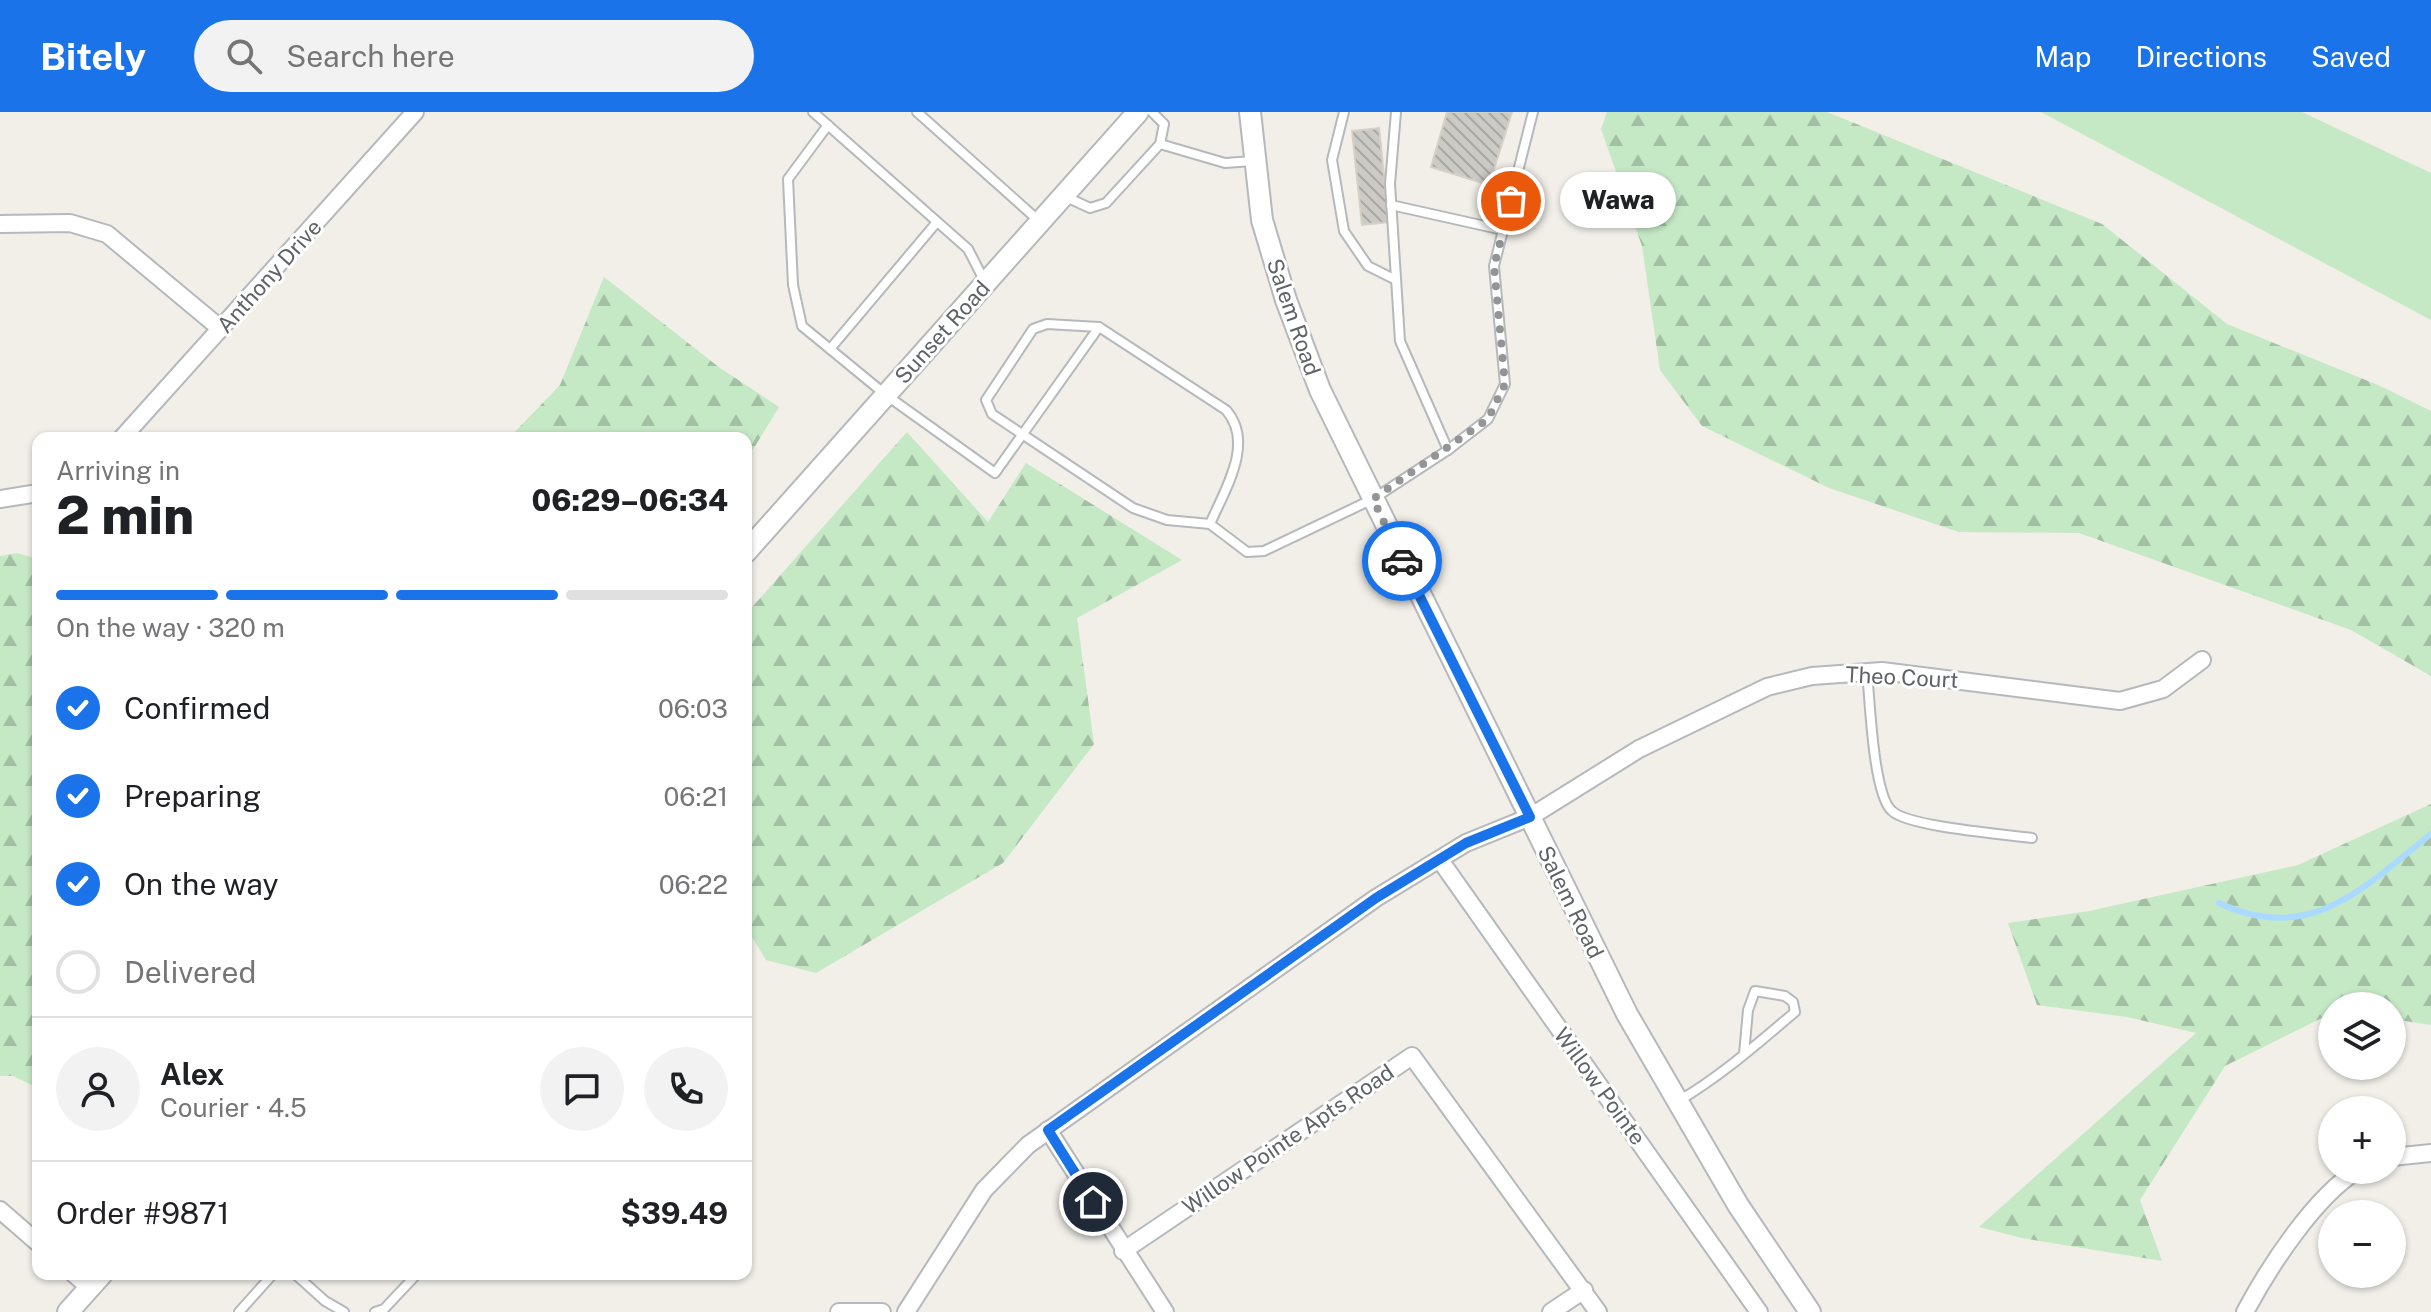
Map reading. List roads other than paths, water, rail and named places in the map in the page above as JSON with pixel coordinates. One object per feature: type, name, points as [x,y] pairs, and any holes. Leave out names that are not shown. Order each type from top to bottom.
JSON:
[{"type":"street","name":"Anthony Drive","points":[[127,432],[415,112]]},
{"type":"street","name":"Sunset Road","points":[[752,545],[1138,112]]},
{"type":"street","name":"Salem Road","points":[[1250,112],[1253,161],[1262,220],[1296,330],[1320,390],[1606,974],[1676,1102],[1738,1205],[1810,1312]]},
{"type":"street","points":[[0,224],[70,223],[107,234],[221,329]]},
{"type":"street","points":[[0,499],[32,494]]},
{"type":"street","name":"Theo Court","points":[[906,1312],[984,1190],[1012,1159],[1048,1130],[1376,898],[1466,843],[1530,817],[1639,749],[1725,704],[1789,680],[1867,672],[1930,675],[2120,701],[2163,689],[2202,660]]},
{"type":"street","name":"Willow Pointe","points":[[1440,860],[1759,1312]]},
{"type":"street","name":"Willow Pointe Apts Road","points":[[1123,1251],[1412,1056],[1584,1290]]},
{"type":"street","points":[[1048,1130],[1165,1312]]},
{"type":"street","points":[[2406,1156],[2431,1153]]},
{"type":"street","points":[[2245,1312],[2300,1227],[2340,1184]]},
{"type":"street","points":[[0,1210],[32,1238]]},
{"type":"street","points":[[68,1312],[96,1281]]},
{"type":"street","points":[[1551,1312],[1584,1290],[1598,1312]]},
{"type":"street","points":[[839,1312],[882,1312]]},
{"type":"lane","points":[[813,112],[968,249],[986,282]]},
{"type":"lane","points":[[917,112],[1040,221]]},
{"type":"lane","points":[[1063,196],[1090,208],[1106,203],[1160,144],[1164,124],[1152,112]]},
{"type":"lane","points":[[1344,112],[1332,160],[1344,231],[1368,266],[1394,279]]},
{"type":"lane","points":[[1382,112],[1395,114],[1391,205],[1400,341],[1448,450]]},
{"type":"lane","points":[[1210,524],[1237,458],[1241,438],[1237,423],[1226,410],[1099,327],[1047,324],[1033,329],[986,400],[992,414],[1133,508],[1167,520],[1210,524],[1238,546],[1255,554],[1373,499],[1448,450],[1488,419],[1505,384],[1494,266],[1533,112]]},
{"type":"lane","points":[[828,125],[788,179],[793,285],[802,326],[886,395],[995,473],[1099,327]]},
{"type":"lane","points":[[1160,144],[1225,163],[1253,161]]},
{"type":"lane","points":[[1391,205],[1503,230]]},
{"type":"lane","points":[[830,349],[937,222]]},
{"type":"lane","points":[[1867,672],[1875,759],[1884,800],[1892,811],[1913,820],[2032,838]]},
{"type":"lane","points":[[1676,1102],[1702,1087],[1744,1054],[1795,1012],[1797,1008],[1793,1002],[1785,996],[1755,991],[1748,1010],[1744,1054]]},
{"type":"lane","points":[[239,1312],[268,1280]]},
{"type":"lane","points":[[302,1280],[325,1301],[344,1312]]},
{"type":"lane","points":[[375,1312],[384,1309],[411,1280]]},
{"type":"waterway","points":[[2219,903],[2251,915],[2281,918],[2308,914],[2334,905],[2358,891],[2431,834]]},
{"type":"place","name":"Wawa","points":[[1511,201]]}]
